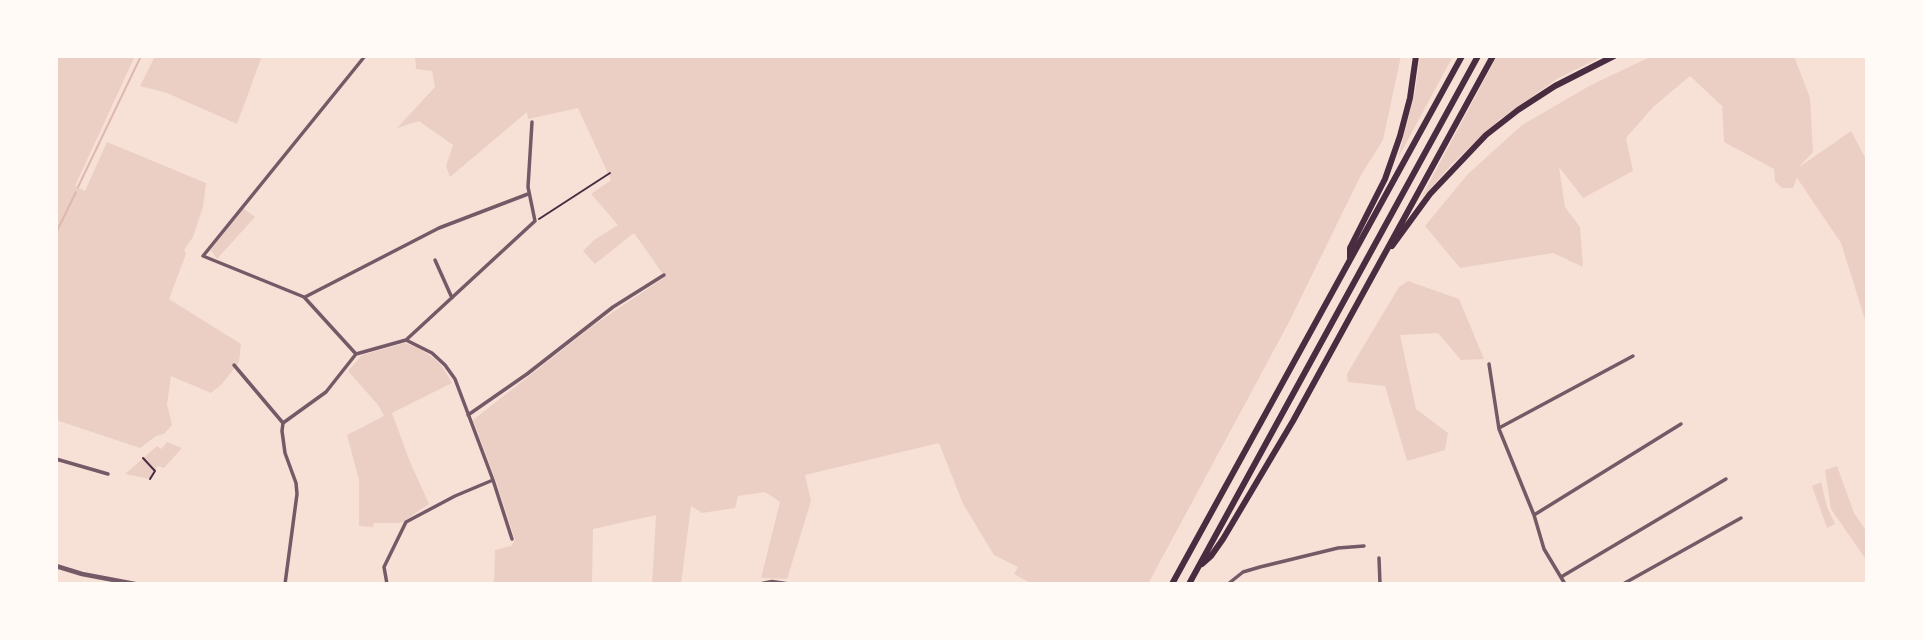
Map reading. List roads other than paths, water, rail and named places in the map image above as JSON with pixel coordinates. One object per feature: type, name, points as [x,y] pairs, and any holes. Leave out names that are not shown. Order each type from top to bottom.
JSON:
[{"type":"highway","points":[[1349,261],[1350,248],[1385,179],[1400,136],[1410,98],[1416,56]]},
{"type":"highway","points":[[1172,584],[1462,56]]},
{"type":"highway","points":[[1189,584],[1478,56]]},
{"type":"highway","points":[[1198,567],[1211,556],[1293,421],[1493,56]]},
{"type":"highway","points":[[1385,253],[1400,237],[1430,194],[1486,135],[1555,86],[1614,56]]},
{"type":"street","points":[[356,354],[304,297],[204,256],[365,56]]},
{"type":"street","points":[[283,423],[327,392],[356,354],[406,340],[535,221],[528,194],[532,122]]},
{"type":"street","points":[[304,297],[427,233],[528,194]]},
{"type":"street","points":[[435,260],[452,298]]},
{"type":"street","points":[[468,415],[527,374],[614,307],[664,275]]},
{"type":"street","points":[[406,340],[420,345],[445,365],[455,379],[512,539]]},
{"type":"street","points":[[1499,429],[1633,356]]},
{"type":"street","points":[[1489,364],[1499,429],[1534,515],[1544,549],[1565,584]]},
{"type":"street","points":[[234,365],[283,423],[285,453],[296,483],[297,494],[285,584]]},
{"type":"street","points":[[1534,515],[1681,424]]},
{"type":"street","points":[[56,459],[108,474]]},
{"type":"street","points":[[1561,578],[1726,479]]},
{"type":"street","points":[[387,584],[384,567],[406,522],[430,507],[493,480]]},
{"type":"street","points":[[1623,584],[1741,518]]},
{"type":"street","points":[[1228,584],[1243,572],[1259,567],[1338,548],[1364,546]]},
{"type":"street","points":[[1379,558],[1380,584]]},
{"type":"street","points":[[56,566],[135,584]]},
{"type":"street","points":[[762,584],[786,584]]},
{"type":"waterway","points":[[78,187],[141,56]]},
{"type":"waterway","points":[[56,233],[76,192]]}]
